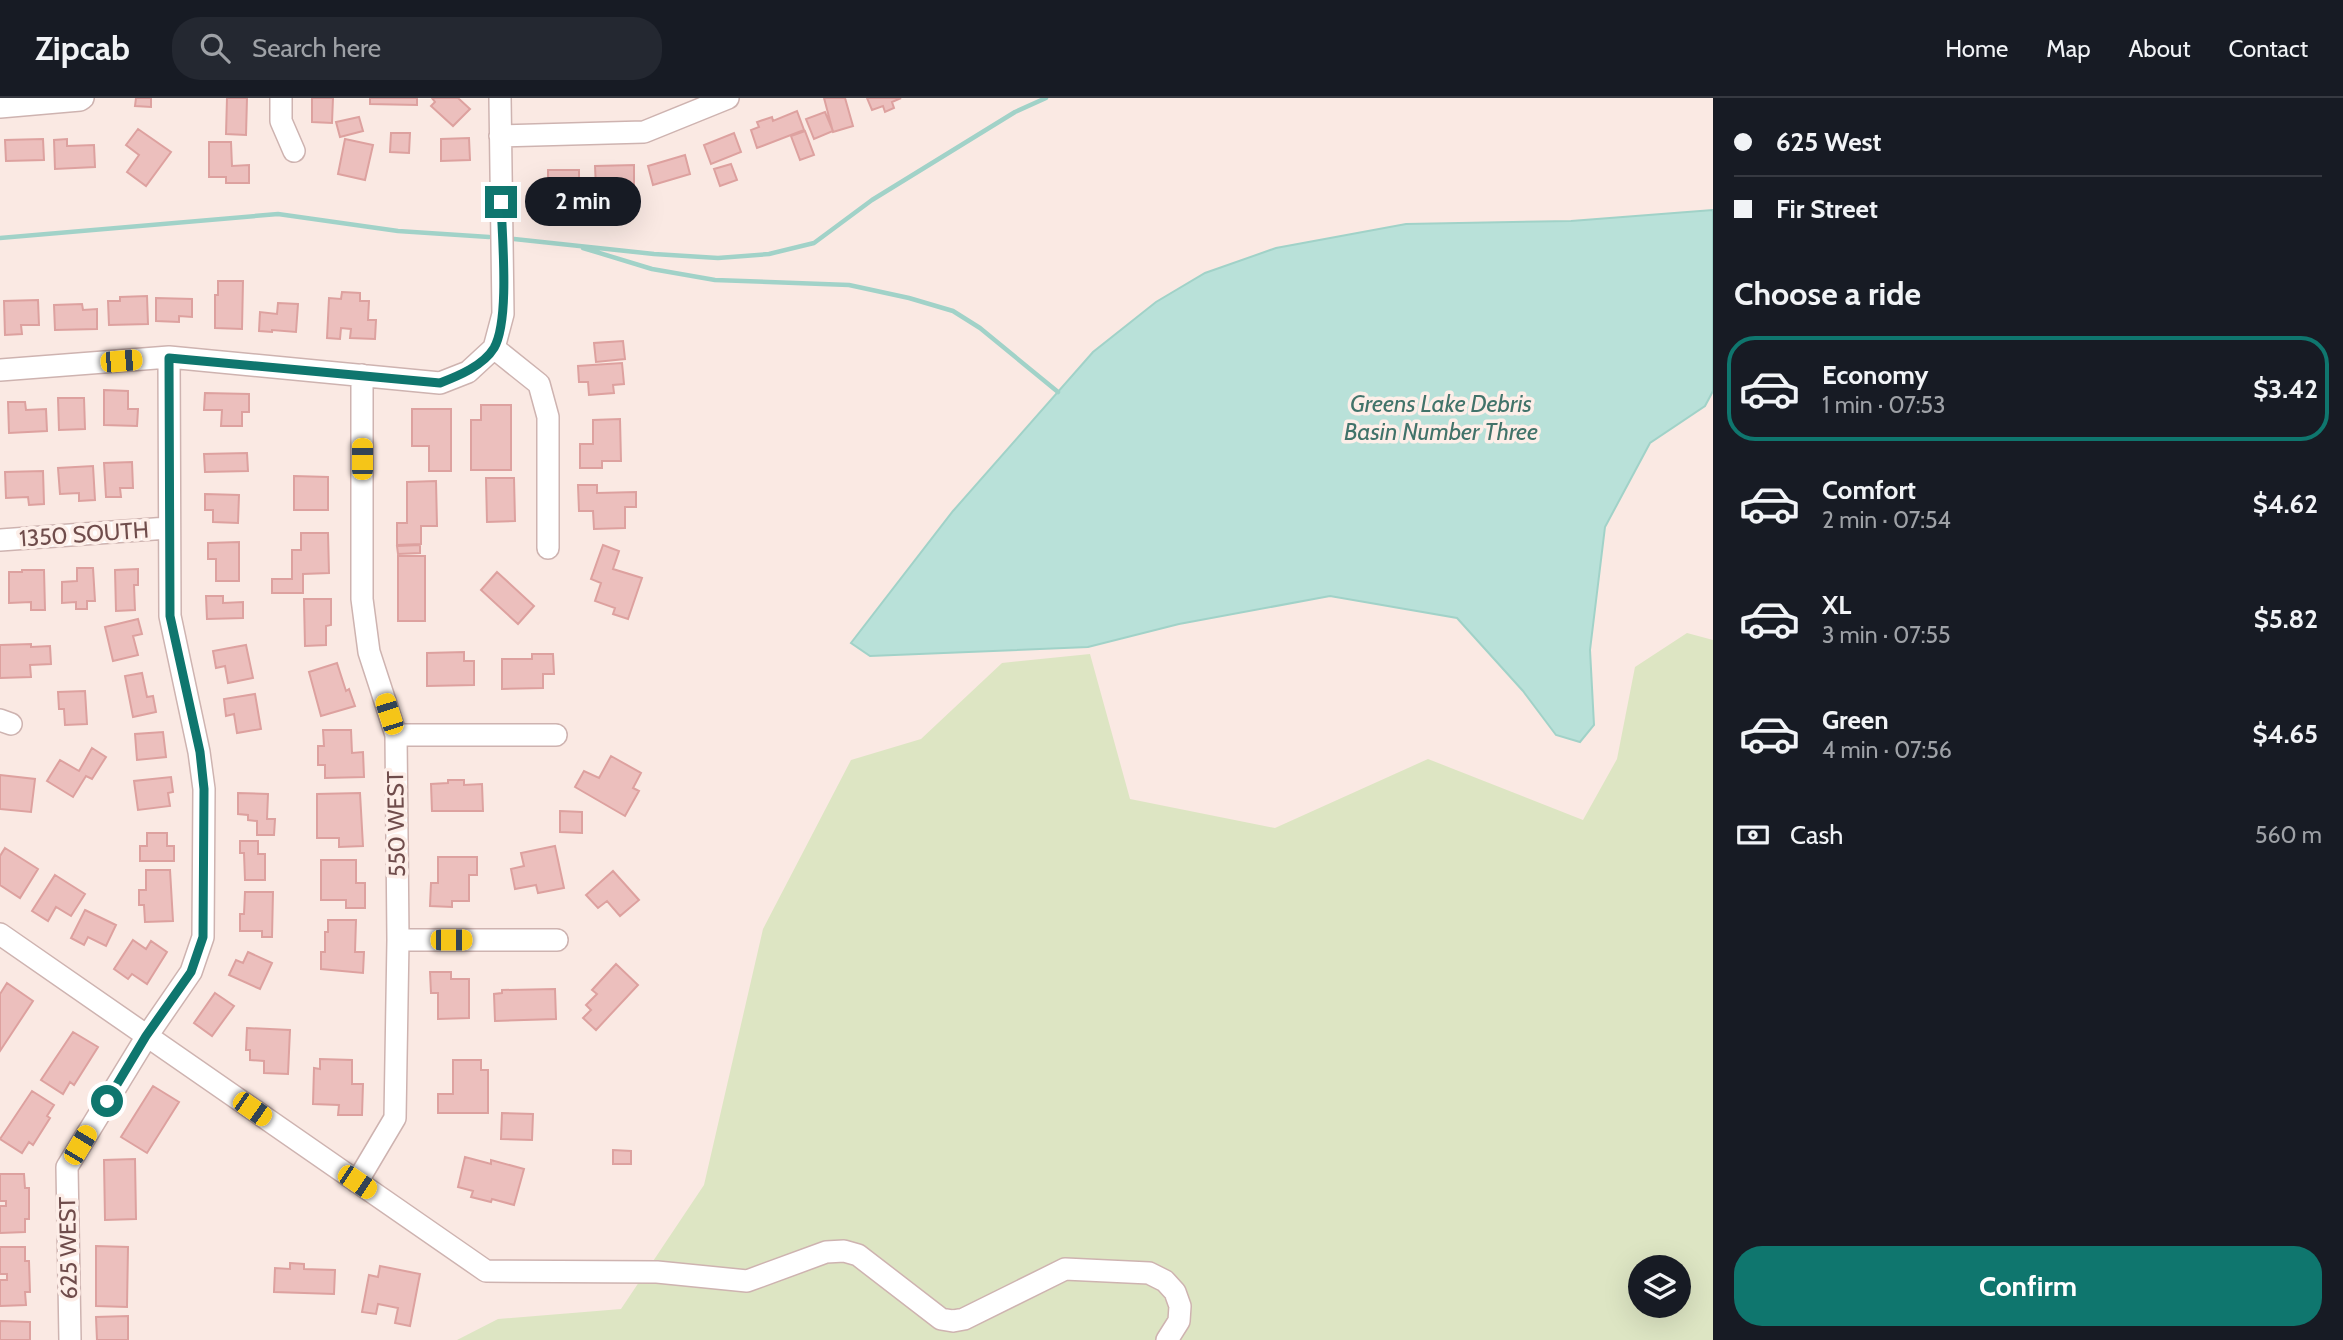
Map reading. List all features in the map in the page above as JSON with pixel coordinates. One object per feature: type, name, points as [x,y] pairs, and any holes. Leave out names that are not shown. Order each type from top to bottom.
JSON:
[{"type":"street","points":[[281,98],[281,121],[294,151]]},
{"type":"street","points":[[0,370],[169,358],[440,383],[468,372],[494,348],[503,314],[500,98]]},
{"type":"street","points":[[500,136],[644,132],[728,98]]},
{"type":"street","points":[[0,107],[82,99]]},
{"type":"street","points":[[494,348],[539,384],[548,418],[548,548]]},
{"type":"street","name":"625 WEST","points":[[70,1340],[67,1167],[146,1036],[191,972],[203,937],[204,789],[200,752],[170,616],[169,358]]},
{"type":"street","name":"550 WEST","points":[[357,1182],[395,1118],[398,940],[396,735],[369,652],[362,599],[362,375]]},
{"type":"street","name":"1350 SOUTH","points":[[0,540],[168,528]]},
{"type":"street","points":[[396,735],[556,735]]},
{"type":"street","points":[[0,934],[486,1271],[657,1272],[747,1280],[826,1252],[844,1251],[859,1255],[941,1319],[953,1321],[964,1319],[1065,1269],[1149,1273],[1164,1281],[1175,1292],[1180,1306],[1179,1321],[1167,1340]]},
{"type":"street","points":[[398,940],[556,940]]},
{"type":"green space","points":[[1687,633],[1713,640],[1713,1340],[457,1340],[498,1319],[621,1309],[704,1185],[763,929],[851,760],[921,739],[1002,663],[1090,654],[1130,799],[1275,828],[1428,759],[1583,820],[1617,759],[1635,667]]},
{"type":"water","name":"Greens Lake Debris Basin Number Three","points":[[1713,210],[1713,391],[1705,406],[1650,443],[1605,527],[1590,650],[1594,725],[1580,742],[1556,735],[1523,691],[1457,618],[1330,596],[1179,624],[1088,647],[870,656],[851,643],[953,511],[1093,352],[1156,302],[1205,273],[1276,248],[1406,224],[1571,221]]},
{"type":"building","points":[[136,98],[151,98],[151,107],[135,106]]},
{"type":"building","points":[[227,98],[247,98],[246,135],[226,134]]},
{"type":"building","points":[[312,98],[333,98],[332,123],[312,122]]},
{"type":"building","points":[[370,98],[417,98],[417,105],[370,104]]},
{"type":"building","points":[[432,98],[458,98],[470,109],[453,126],[431,106],[435,102]]},
{"type":"building","points":[[824,98],[845,98],[853,126],[833,132]]},
{"type":"building","points":[[867,98],[901,98],[892,102],[894,108],[885,112],[883,106],[872,110]]},
{"type":"building","points":[[797,111],[804,130],[757,148],[751,130],[759,127],[757,122],[772,117],[773,121]]},
{"type":"building","points":[[825,112],[833,131],[814,139],[806,119]]},
{"type":"building","points":[[359,117],[363,131],[340,137],[336,122]]},
{"type":"building","points":[[138,129],[171,152],[146,186],[127,172],[139,155],[126,145]]},
{"type":"building","points":[[805,131],[814,155],[800,160],[791,136]]},
{"type":"building","points":[[391,133],[410,133],[409,153],[390,152]]},
{"type":"building","points":[[734,133],[741,152],[711,164],[704,145]]},
{"type":"building","points":[[469,138],[470,160],[441,161],[441,139]]},
{"type":"building","points":[[43,139],[44,160],[6,161],[5,140]]},
{"type":"building","points":[[67,139],[67,146],[94,145],[95,167],[55,169],[54,140]]},
{"type":"building","points":[[345,139],[373,145],[365,180],[338,174]]},
{"type":"building","points":[[209,142],[231,142],[232,166],[249,165],[249,183],[226,183],[226,177],[209,177]]},
{"type":"building","points":[[685,155],[690,174],[653,185],[648,166]]},
{"type":"building","points":[[731,164],[737,180],[720,186],[714,169]]},
{"type":"building","points":[[634,165],[634,187],[596,188],[595,166]]},
{"type":"building","points":[[548,170],[579,170],[579,189],[548,190]]},
{"type":"building","points":[[218,281],[243,281],[242,329],[215,328],[215,295],[218,295]]},
{"type":"building","points":[[342,292],[360,293],[360,301],[369,301],[368,320],[376,320],[375,339],[350,338],[351,329],[341,328],[340,339],[327,338],[329,298],[341,299]]},
{"type":"building","points":[[147,296],[148,324],[109,325],[108,301],[120,301],[120,297]]},
{"type":"building","points":[[156,298],[192,299],[192,317],[179,316],[179,322],[156,321]]},
{"type":"building","points":[[38,300],[39,325],[21,325],[22,334],[5,335],[4,301]]},
{"type":"building","points":[[278,303],[298,304],[296,332],[259,331],[260,312],[277,314]]},
{"type":"building","points":[[82,304],[83,310],[97,309],[97,329],[55,330],[54,305]]},
{"type":"building","points":[[623,341],[625,359],[596,362],[594,343]]},
{"type":"building","points":[[622,363],[624,384],[613,385],[614,393],[589,395],[588,382],[579,382],[578,366]]},
{"type":"building","points":[[104,390],[128,391],[128,409],[138,409],[137,426],[104,425]]},
{"type":"building","points":[[205,393],[249,394],[249,412],[242,412],[242,426],[221,426],[222,410],[204,410]]},
{"type":"building","points":[[58,398],[84,398],[85,429],[59,430]]},
{"type":"building","points":[[8,402],[25,402],[26,410],[46,409],[47,431],[9,433]]},
{"type":"building","points":[[481,405],[511,405],[511,470],[471,470],[471,420],[481,420]]},
{"type":"building","points":[[412,409],[451,409],[451,471],[429,471],[429,446],[412,446]]},
{"type":"building","points":[[620,419],[621,461],[602,461],[602,468],[580,468],[580,444],[593,444],[593,420]]},
{"type":"building","points":[[247,453],[248,471],[205,472],[204,454]]},
{"type":"building","points":[[132,462],[133,488],[120,488],[121,497],[106,497],[104,463]]},
{"type":"building","points":[[93,466],[95,500],[79,501],[79,493],[60,494],[58,468]]},
{"type":"building","points":[[43,471],[44,504],[29,505],[28,497],[6,498],[5,472]]},
{"type":"building","points":[[294,476],[328,477],[328,510],[294,510]]},
{"type":"building","points":[[486,478],[514,478],[515,521],[487,522]]},
{"type":"building","points":[[436,481],[437,526],[421,526],[421,544],[397,545],[397,523],[407,523],[407,482]]},
{"type":"building","points":[[578,485],[597,485],[597,493],[636,492],[636,507],[625,507],[625,528],[594,529],[593,511],[579,511]]},
{"type":"building","points":[[205,494],[239,495],[238,523],[213,522],[213,510],[205,510]]},
{"type":"building","points":[[301,533],[328,533],[329,573],[303,574],[303,593],[272,593],[272,579],[292,579],[292,550],[301,550]]},
{"type":"building","points":[[239,542],[239,581],[216,581],[216,559],[208,559],[208,543]]},
{"type":"building","points":[[420,545],[420,553],[398,554],[397,546]]},
{"type":"building","points":[[603,545],[619,551],[613,569],[642,578],[628,619],[613,614],[615,608],[595,601],[601,583],[591,579]]},
{"type":"building","points":[[398,556],[425,556],[425,621],[398,621]]},
{"type":"building","points":[[77,568],[93,568],[95,601],[87,601],[87,609],[76,609],[76,602],[62,603],[62,582],[77,581]]},
{"type":"building","points":[[138,569],[138,585],[134,585],[135,610],[116,611],[115,570]]},
{"type":"building","points":[[44,570],[45,610],[31,610],[31,602],[9,603],[9,572]]},
{"type":"building","points":[[497,572],[534,606],[518,624],[481,590]]},
{"type":"building","points":[[206,596],[223,596],[223,603],[243,602],[243,618],[207,619]]},
{"type":"building","points":[[304,599],[331,599],[331,625],[326,626],[326,645],[305,646]]},
{"type":"building","points":[[138,619],[142,634],[133,636],[138,655],[113,661],[105,627]]},
{"type":"building","points":[[31,644],[31,647],[50,646],[51,664],[30,665],[31,677],[0,678],[0,645]]},
{"type":"building","points":[[246,645],[253,678],[228,683],[225,666],[216,668],[213,651]]},
{"type":"building","points":[[464,652],[464,661],[474,661],[474,685],[427,686],[427,653]]},
{"type":"building","points":[[532,654],[553,654],[554,674],[543,674],[543,688],[502,689],[502,659],[532,659]]},
{"type":"building","points":[[337,663],[346,691],[349,689],[355,706],[321,716],[309,672]]},
{"type":"building","points":[[142,673],[147,697],[153,696],[156,712],[133,717],[125,676]]},
{"type":"building","points":[[85,691],[87,724],[65,725],[64,709],[59,709],[58,692]]},
{"type":"building","points":[[255,694],[261,729],[237,733],[234,714],[226,716],[224,699]]},
{"type":"building","points":[[323,730],[351,730],[352,753],[363,752],[364,777],[325,778],[325,765],[318,765],[318,746],[324,746]]},
{"type":"building","points":[[163,732],[166,757],[137,760],[135,734]]},
{"type":"building","points":[[92,748],[106,757],[92,779],[86,776],[73,797],[47,781],[60,760],[79,771]]},
{"type":"building","points":[[611,756],[641,773],[633,788],[639,791],[625,816],[575,787],[584,771],[599,778]]},
{"type":"building","points":[[0,775],[35,779],[31,812],[0,809]]},
{"type":"building","points":[[171,777],[173,792],[168,793],[170,806],[138,810],[134,781]]},
{"type":"building","points":[[448,780],[464,780],[464,785],[482,784],[483,811],[432,811],[431,784],[448,783]]},
{"type":"building","points":[[238,793],[268,794],[267,819],[275,819],[274,835],[257,835],[257,821],[248,820],[248,815],[238,814]]},
{"type":"building","points":[[360,793],[363,846],[339,847],[339,838],[317,838],[317,794]]},
{"type":"building","points":[[560,811],[582,812],[582,833],[560,832]]},
{"type":"building","points":[[147,833],[167,833],[167,846],[174,846],[174,861],[140,861],[140,846],[147,846]]},
{"type":"building","points":[[240,841],[258,841],[258,854],[265,854],[265,880],[245,880],[244,853],[240,853]]},
{"type":"building","points":[[555,846],[564,888],[538,893],[536,885],[515,889],[511,869],[524,866],[521,853]]},
{"type":"building","points":[[5,848],[38,869],[20,898],[0,885],[0,856]]},
{"type":"building","points":[[438,857],[477,857],[477,875],[469,875],[469,901],[452,901],[452,907],[430,906],[431,883],[438,883]]},
{"type":"building","points":[[321,860],[356,860],[356,883],[365,883],[365,908],[346,908],[346,900],[321,900]]},
{"type":"building","points":[[146,870],[170,870],[173,921],[145,922],[144,905],[139,905],[139,890],[146,890]]},
{"type":"building","points":[[613,871],[639,900],[620,916],[607,901],[598,908],[586,895]]},
{"type":"building","points":[[55,875],[85,894],[71,916],[56,907],[48,921],[32,911]]},
{"type":"building","points":[[245,892],[273,892],[272,937],[262,937],[262,931],[240,931],[240,914],[244,914]]},
{"type":"building","points":[[85,910],[116,925],[106,946],[88,937],[84,945],[71,938]]},
{"type":"building","points":[[328,920],[356,920],[355,952],[364,952],[363,973],[321,969],[321,952],[325,952]]},
{"type":"building","points":[[133,940],[146,949],[151,941],[167,952],[147,984],[132,974],[128,979],[114,969]]},
{"type":"building","points":[[248,952],[272,963],[260,989],[229,975],[236,960],[243,963]]},
{"type":"building","points":[[616,964],[638,985],[596,1030],[583,1018],[591,1010],[586,1005],[597,994],[592,990]]},
{"type":"building","points":[[430,972],[451,972],[451,979],[469,979],[469,1018],[438,1019],[438,993],[431,993]]},
{"type":"building","points":[[7,983],[33,1001],[0,1051],[0,994]]},
{"type":"building","points":[[555,989],[556,1019],[495,1021],[494,994],[502,993],[502,990]]},
{"type":"building","points":[[215,993],[234,1006],[212,1036],[194,1023]]},
{"type":"building","points":[[247,1028],[290,1030],[288,1074],[264,1073],[264,1061],[250,1060],[250,1050],[246,1050]]},
{"type":"building","points":[[73,1032],[98,1047],[74,1085],[70,1082],[63,1094],[41,1080]]},
{"type":"building","points":[[320,1059],[352,1060],[352,1084],[363,1084],[362,1115],[338,1115],[339,1105],[313,1104],[314,1068],[320,1069]]},
{"type":"building","points":[[453,1060],[481,1060],[481,1070],[488,1070],[488,1113],[438,1113],[438,1094],[453,1094]]},
{"type":"building","points":[[153,1086],[179,1102],[147,1153],[121,1137]]},
{"type":"building","points":[[32,1091],[54,1105],[47,1116],[50,1118],[33,1145],[29,1142],[22,1153],[0,1139]]},
{"type":"building","points":[[502,1113],[533,1114],[532,1140],[501,1139]]},
{"type":"building","points":[[613,1150],[631,1151],[631,1164],[613,1164]]},
{"type":"building","points":[[465,1157],[491,1164],[491,1160],[524,1169],[514,1205],[471,1197],[473,1191],[458,1187]]},
{"type":"building","points":[[135,1159],[136,1219],[105,1220],[104,1160]]},
{"type":"building","points":[[0,1174],[24,1174],[25,1188],[29,1188],[29,1219],[25,1219],[25,1232],[0,1233],[0,1206],[6,1206],[6,1201],[0,1201]]},
{"type":"building","points":[[96,1246],[128,1247],[127,1307],[96,1306]]},
{"type":"building","points":[[0,1247],[25,1247],[25,1261],[29,1261],[30,1292],[25,1292],[26,1305],[0,1306],[0,1280],[7,1280],[7,1274],[0,1274]]},
{"type":"building","points":[[290,1263],[304,1264],[304,1269],[335,1270],[334,1294],[274,1292],[275,1268],[290,1269]]},
{"type":"building","points":[[380,1266],[420,1274],[410,1326],[395,1323],[398,1308],[378,1304],[376,1314],[362,1312],[369,1275],[378,1277]]},
{"type":"building","points":[[128,1316],[128,1340],[97,1340],[96,1317]]},
{"type":"building","points":[[0,1321],[30,1322],[30,1340],[0,1340]]},
{"type":"waterway","points":[[514,239],[718,258],[769,254],[814,243],[872,200],[1015,112],[1046,98]]},
{"type":"waterway","points":[[0,238],[278,214],[398,231],[489,237]]},
{"type":"waterway","points":[[583,248],[652,269],[715,280],[849,285],[953,311],[980,328],[1058,392]]},
{"type":"route","points":[[107,1101],[146,1036],[191,972],[203,937],[204,789],[200,752],[170,616],[169,358],[440,383],[468,372],[494,348],[503,314],[501,202]]}]
